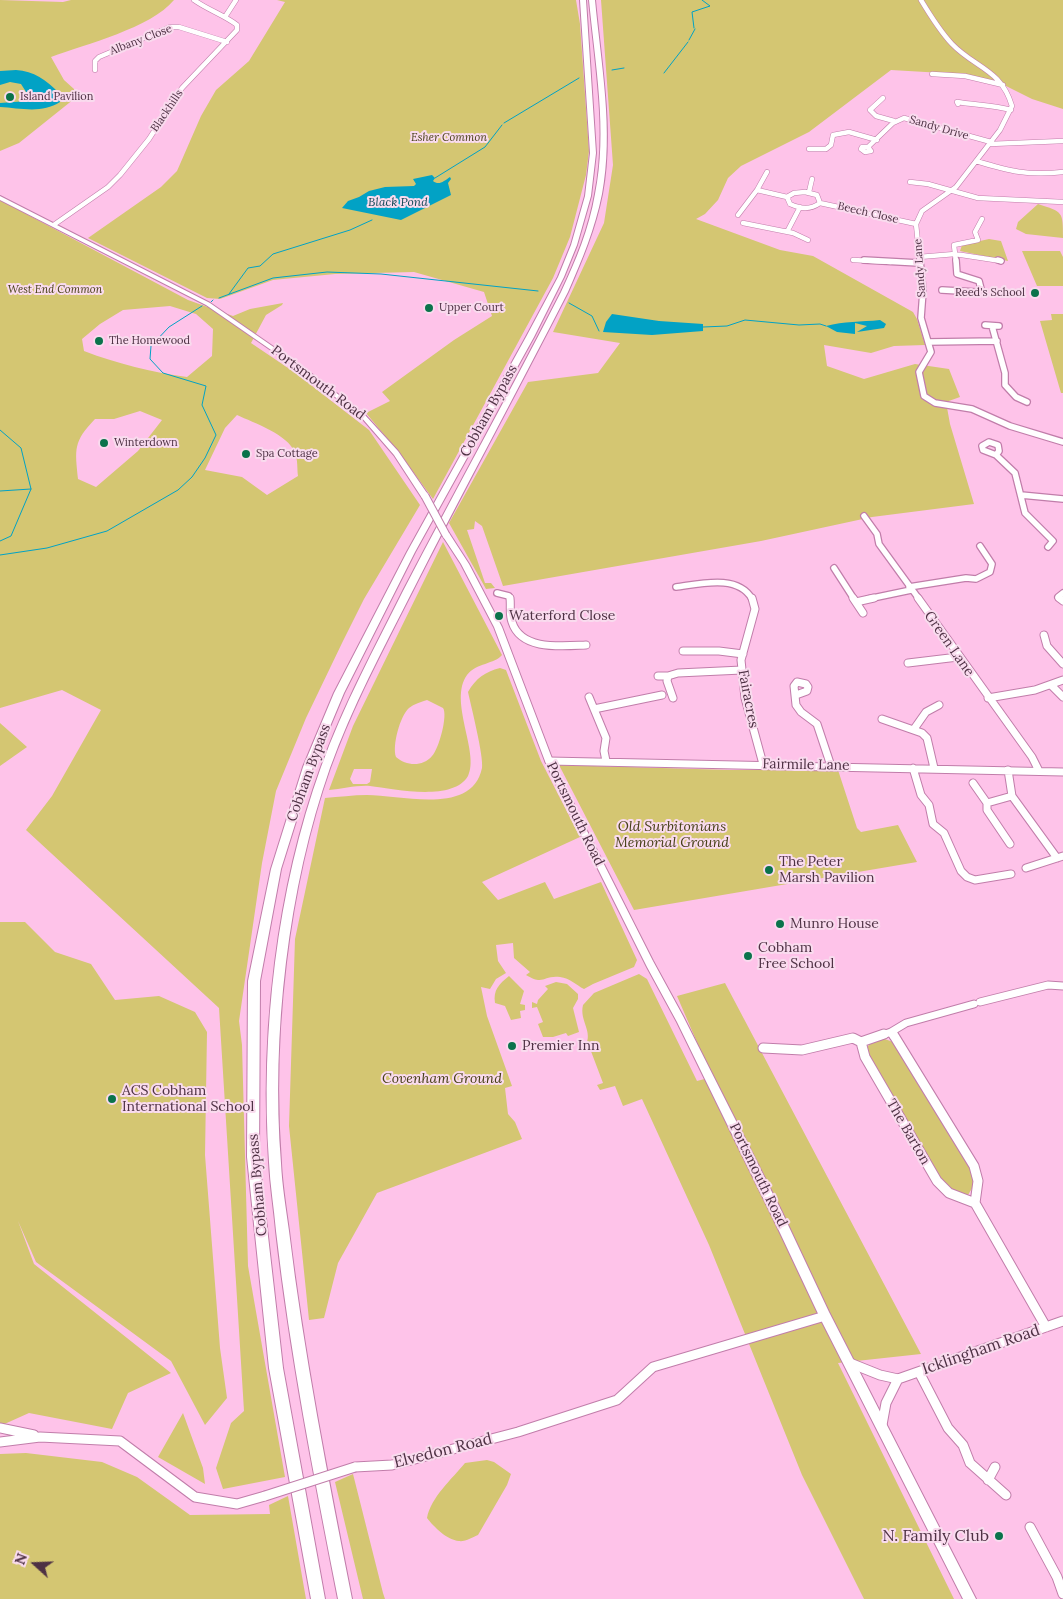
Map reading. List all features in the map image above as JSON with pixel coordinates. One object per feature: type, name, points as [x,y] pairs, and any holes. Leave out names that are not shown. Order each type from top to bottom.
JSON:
[{"type":"highway","name":"Cobham Bypass","points":[[345,1599],[312,1425],[290,1292],[274,1154],[273,1088],[277,996],[288,920],[302,845],[324,770],[355,695],[432,543],[551,317],[574,270],[594,216],[603,159],[592,0]]},
{"type":"highway","points":[[597,0],[597,55]]},
{"type":"highway","name":"Cobham Bypass","points":[[318,1599],[276,1368],[253,1157],[254,981],[276,870],[308,767],[339,694],[411,552],[530,337],[574,246],[588,196],[593,153],[582,3]]},
{"type":"main road","name":"Portsmouth Road","points":[[0,198],[208,304],[339,395],[363,416],[391,447],[425,496],[446,536],[465,564],[498,627],[549,761],[714,1088],[825,1316],[970,1599]]},
{"type":"street","points":[[194,0],[210,11],[225,17],[236,0]]},
{"type":"street","points":[[921,0],[935,23],[953,45],[984,67],[1003,85],[1010,96],[1011,110],[992,105],[973,105],[957,102],[958,104]]},
{"type":"street","name":"Blackhills","points":[[54,224],[108,187],[120,175],[148,139],[182,88],[227,42],[237,28],[232,21],[225,17]]},
{"type":"street","name":"Albany Close","points":[[95,70],[95,61],[99,57],[170,27],[179,27],[227,42]]},
{"type":"street","points":[[932,74],[965,76],[1003,85]]},
{"type":"street","points":[[882,100],[870,110],[876,116],[894,121]]},
{"type":"street","name":"Sandy Lane","points":[[1011,110],[1000,130],[976,161],[951,191],[922,211],[916,224],[923,292],[921,318],[931,352],[930,357],[919,372],[924,396],[935,403],[972,409],[1010,426],[1063,442]]},
{"type":"street","name":"Sandy Drive","points":[[868,147],[894,121],[904,118],[910,118],[990,143],[1063,142]]},
{"type":"street","points":[[809,149],[814,151],[830,147],[833,135],[842,132],[877,140]]},
{"type":"street","points":[[976,161],[1018,173],[1046,174],[1063,172]]},
{"type":"street","points":[[738,215],[757,190],[767,172]]},
{"type":"street","points":[[757,190],[787,197],[794,192],[809,192],[812,179]]},
{"type":"street","points":[[910,182],[978,198],[1063,202]]},
{"type":"street","name":"Beech Close","points":[[809,192],[817,196],[820,203]]},
{"type":"street","points":[[787,197],[790,204],[800,207],[787,232]]},
{"type":"street","points":[[1047,201],[1063,197]]},
{"type":"street","name":"Beech Close","points":[[800,207],[810,208],[820,203],[916,224]]},
{"type":"street","points":[[942,290],[977,292],[981,289],[979,281],[957,274],[954,245],[978,240],[975,232],[982,219]]},
{"type":"street","points":[[743,223],[752,227],[787,232],[808,240]]},
{"type":"street","points":[[919,256],[955,254],[1001,261]]},
{"type":"street","points":[[853,260],[919,263]]},
{"type":"street","points":[[985,325],[999,326]]},
{"type":"street","points":[[992,326],[1005,373],[1005,385],[1016,397],[1026,402]]},
{"type":"street","points":[[928,342],[997,341]]},
{"type":"street","points":[[996,455],[1015,473],[1022,507],[1027,516],[1053,541],[1048,547]]},
{"type":"street","points":[[1021,495],[1063,499]]},
{"type":"street","name":"Green Lane","points":[[864,516],[878,534],[879,544],[1039,770]]},
{"type":"street","points":[[856,602],[910,588],[966,578],[976,579],[990,572],[992,568],[992,564],[980,546]]},
{"type":"street","points":[[830,576],[836,571],[863,614]]},
{"type":"street","name":"Fairacres","points":[[676,587],[716,582],[728,583],[750,594],[754,602],[755,609],[741,660],[745,698],[763,764]]},
{"type":"street","points":[[497,593],[509,596],[512,602],[512,623],[518,632],[526,638],[541,646],[586,644]]},
{"type":"street","points":[[1063,593],[1058,597],[1063,601]]},
{"type":"street","points":[[1044,635],[1047,646],[1063,664]]},
{"type":"street","points":[[684,651],[719,651],[743,654]]},
{"type":"street","points":[[908,663],[958,657]]},
{"type":"street","points":[[658,676],[678,673],[742,670]]},
{"type":"street","points":[[668,676],[667,682],[673,698]]},
{"type":"street","points":[[988,698],[1004,694],[1039,691],[1063,680]]},
{"type":"street","points":[[1052,686],[1063,697]]},
{"type":"street","points":[[594,710],[662,695]]},
{"type":"street","points":[[796,695],[796,705],[800,712],[817,724],[831,766]]},
{"type":"street","points":[[589,697],[606,738],[604,751],[606,761]]},
{"type":"street","points":[[914,729],[926,712],[939,705]]},
{"type":"street","points":[[882,719],[922,733],[927,738],[934,768]]},
{"type":"street","name":"Fairmile Lane","points":[[549,761],[763,764],[1063,772]]},
{"type":"street","points":[[913,768],[921,795],[929,805],[933,824],[944,833],[961,871],[967,877],[975,880],[1010,874]]},
{"type":"street","points":[[1008,770],[1012,796],[1060,857],[1026,868]]},
{"type":"street","points":[[973,783],[987,803],[987,810],[1010,844]]},
{"type":"street","points":[[987,803],[1012,796]]},
{"type":"street","points":[[763,1048],[802,1050],[845,1038],[853,1038],[861,1042],[891,1032],[906,1023],[977,1003],[1048,985],[1063,986]]},
{"type":"street","points":[[891,1032],[977,1172],[978,1181],[975,1203],[1046,1327]]},
{"type":"street","name":"The Barton","points":[[861,1042],[865,1057],[937,1181],[948,1193],[975,1203]]},
{"type":"street","name":"Elvedon Road","points":[[0,1442],[40,1437],[120,1441],[195,1497],[237,1504],[355,1467],[392,1465],[518,1432],[617,1400],[653,1367],[825,1316]]},
{"type":"street","name":"Icklingham Road","points":[[898,1379],[1063,1321]]},
{"type":"street","points":[[850,1363],[880,1375],[898,1379],[886,1403],[882,1425]]},
{"type":"street","points":[[919,1372],[950,1432],[963,1445],[970,1463],[1006,1495]]},
{"type":"street","points":[[0,1428],[40,1437]]},
{"type":"street","points":[[988,1480],[995,1467]]},
{"type":"street","points":[[1030,1527],[1057,1577],[1063,1594]]},
{"type":"green space","points":[[0,0],[63,2],[71,0],[174,0],[164,10],[134,27],[51,57],[64,80],[74,89],[74,99],[19,143],[0,151]]},
{"type":"green space","name":"Esher Common","points":[[277,0],[576,0],[580,24],[589,151],[586,175],[570,237],[553,278],[433,499],[400,454],[366,413],[390,401],[382,392],[454,340],[492,316],[484,292],[414,272],[335,274],[273,280],[220,299],[207,298],[88,238],[161,187],[177,171],[201,116],[216,90],[249,61],[285,2]]},
{"type":"green space","points":[[601,0],[1063,0],[1063,109],[1032,99],[998,82],[960,74],[891,70],[809,132],[741,166],[728,178],[718,200],[705,214],[696,219],[780,250],[813,256],[913,312],[925,345],[894,346],[871,353],[824,345],[827,366],[864,379],[915,364],[949,369],[960,397],[946,402],[950,424],[974,504],[872,517],[761,541],[503,586],[482,526],[475,521],[474,529],[467,530],[485,583],[491,583],[495,588],[486,589],[449,523],[528,382],[598,373],[620,343],[553,332],[604,223],[613,165]]},
{"type":"green space","name":"West End Common","points":[[0,200],[188,300],[233,316],[250,309],[283,303],[266,315],[251,343],[294,372],[369,430],[420,505],[364,599],[306,718],[276,791],[262,863],[239,1021],[242,1045],[248,1266],[285,1477],[223,1489],[216,1468],[231,1423],[244,1411],[219,1008],[26,830],[52,796],[101,710],[62,690],[0,708]],"holes":[[[170,306],[196,314],[213,329],[212,356],[187,377],[135,367],[84,351],[82,339],[100,324],[123,310]],[[140,411],[162,420],[138,451],[96,487],[78,479],[77,446],[79,440],[95,419],[114,419]],[[237,415],[278,435],[291,446],[295,453],[298,476],[267,495],[242,477],[205,470],[225,428]]]},
{"type":"green space","points":[[1038,204],[1060,214],[1063,222],[1063,238],[1026,234],[1016,229],[1018,222]]},
{"type":"green space","points":[[989,239],[1001,241],[1008,261],[960,251],[962,245]]},
{"type":"green space","points":[[1022,251],[1060,251],[1063,257],[1063,286],[1037,286]]},
{"type":"green space","points":[[1051,314],[1063,314],[1063,393],[1061,393],[1040,321],[1052,320]]},
{"type":"green space","points":[[443,542],[502,655],[471,671],[462,686],[462,712],[471,766],[468,776],[460,784],[450,789],[437,791],[408,791],[370,786],[329,790],[353,726]],"holes":[[[427,700],[443,708],[444,724],[442,732],[435,752],[428,760],[419,764],[409,764],[396,757],[395,746],[400,724],[409,708]],[[354,769],[372,769],[370,782],[367,784],[353,784],[350,779]]]},
{"type":"green space","name":"Covenham Ground","points":[[500,668],[506,670],[541,761],[580,837],[482,882],[498,900],[545,882],[554,899],[601,882],[637,960],[634,967],[584,989],[564,978],[554,977],[537,980],[526,975],[530,972],[514,958],[513,943],[496,945],[498,961],[506,973],[496,979],[490,989],[481,987],[487,1016],[512,1086],[505,1088],[508,1114],[515,1122],[522,1139],[377,1193],[338,1263],[324,1318],[309,1320],[289,1126],[295,939],[325,798],[367,795],[434,799],[450,798],[465,792],[476,783],[482,768],[479,743],[468,692],[481,676]]},
{"type":"green space","points":[[0,723],[27,747],[0,766]]},
{"type":"green space","name":"Old Surbitonians Memorial Ground","points":[[559,765],[730,770],[838,770],[857,828],[861,832],[898,825],[917,862],[634,910]]},
{"type":"green space","name":"ACS Cobham International School","points":[[0,922],[25,922],[55,952],[91,964],[115,1000],[159,996],[195,1012],[207,1032],[205,1155],[220,1348],[227,1398],[205,1425],[171,1361],[36,1262],[18,1221],[34,1264],[171,1373],[128,1393],[112,1429],[29,1413],[0,1426]]},
{"type":"green space","points":[[639,974],[647,979],[697,1081],[712,1077],[677,996],[725,983],[921,1354],[838,1363],[954,1599],[864,1599],[802,1475],[709,1245],[642,1099],[623,1106],[615,1086],[600,1090],[597,1085],[603,1083],[589,1046],[585,1046],[588,1036],[582,1011],[583,1005],[594,993]]},
{"type":"green space","points":[[509,976],[524,991],[520,1004],[525,1005],[525,1010],[520,1011],[521,1018],[511,1020],[505,1006],[495,1003],[497,988]]},
{"type":"green space","points":[[556,982],[567,984],[578,994],[578,999],[573,1008],[579,1032],[568,1036],[566,1033],[553,1037],[543,1037],[538,1024],[543,1022],[537,1007],[532,1008],[532,1002],[537,1004],[538,1000],[548,989],[545,986]]},
{"type":"green space","points":[[882,1038],[893,1042],[972,1166],[974,1185],[968,1195],[963,1195],[944,1186],[868,1057],[867,1048],[870,1043]]},
{"type":"green space","points":[[183,1413],[203,1468],[205,1484],[158,1457]]},
{"type":"green space","points":[[26,1453],[102,1462],[137,1477],[190,1515],[270,1514],[269,1505],[288,1496],[306,1599],[0,1599],[0,1454]]},
{"type":"green space","points":[[487,1460],[494,1462],[511,1474],[507,1485],[478,1535],[461,1541],[445,1536],[427,1518],[429,1510],[437,1496],[465,1463]]},
{"type":"green space","points":[[353,1474],[385,1599],[363,1599],[335,1482]]},
{"type":"water","points":[[16,70],[34,74],[44,80],[59,93],[60,102],[53,106],[38,109],[0,107],[0,103],[28,101],[30,98],[21,84],[10,82],[0,85],[0,71]]},
{"type":"water","name":"Black Pond","points":[[432,175],[435,178],[433,181],[437,183],[450,177],[451,179],[448,183],[451,195],[401,220],[342,208],[348,201],[369,191],[385,187],[414,186],[416,184],[413,179]]},
{"type":"water","points":[[612,314],[659,321],[703,324],[703,331],[652,335],[603,332],[606,322]]},
{"type":"water","points":[[880,320],[886,324],[884,328],[857,332],[867,326],[855,323],[855,334],[837,332],[826,326],[846,322]]},
{"type":"waterway","points":[[694,28],[692,12],[710,6],[702,0]]},
{"type":"waterway","points":[[689,40],[695,29]]},
{"type":"waterway","points":[[664,73],[688,42]]},
{"type":"waterway","points":[[612,70],[624,68]]},
{"type":"waterway","points":[[504,123],[579,78]]},
{"type":"waterway","points":[[435,178],[485,147],[502,125]]},
{"type":"waterway","points":[[229,294],[248,268],[260,266],[273,254],[350,230],[372,220]]},
{"type":"waterway","points":[[219,298],[273,278],[327,272],[381,274],[538,291]]},
{"type":"waterway","points":[[569,303],[592,316],[599,331]]},
{"type":"waterway","points":[[0,555],[47,548],[107,531],[178,490],[192,477],[205,458],[216,435],[202,405],[206,386],[163,373],[150,359],[151,346],[169,327],[202,306]]},
{"type":"waterway","points":[[703,327],[727,326],[745,320],[799,325],[820,324],[826,326]]},
{"type":"waterway","points":[[0,430],[21,448],[31,489]]},
{"type":"waterway","points":[[0,491],[31,489]]},
{"type":"waterway","points":[[0,541],[11,536],[31,489]]},
{"type":"place","name":"Island Pavilion","points":[[10,97]]},
{"type":"place","name":"Reed's School","points":[[1035,293]]},
{"type":"place","name":"Upper Court","points":[[429,308]]},
{"type":"place","name":"The Homewood","points":[[99,341]]},
{"type":"place","name":"Winterdown","points":[[104,443]]},
{"type":"place","name":"Spa Cottage","points":[[246,454]]},
{"type":"place","name":"Waterford Close","points":[[499,616]]},
{"type":"place","name":"The Peter Marsh Pavilion","points":[[769,870]]},
{"type":"place","name":"Munro House","points":[[780,924]]},
{"type":"place","name":"Cobham Free School","points":[[748,956]]},
{"type":"place","name":"Premier Inn","points":[[512,1046]]},
{"type":"place","name":"ACS Cobham International School","points":[[112,1099]]},
{"type":"place","name":"N. Family Club","points":[[999,1536]]}]
